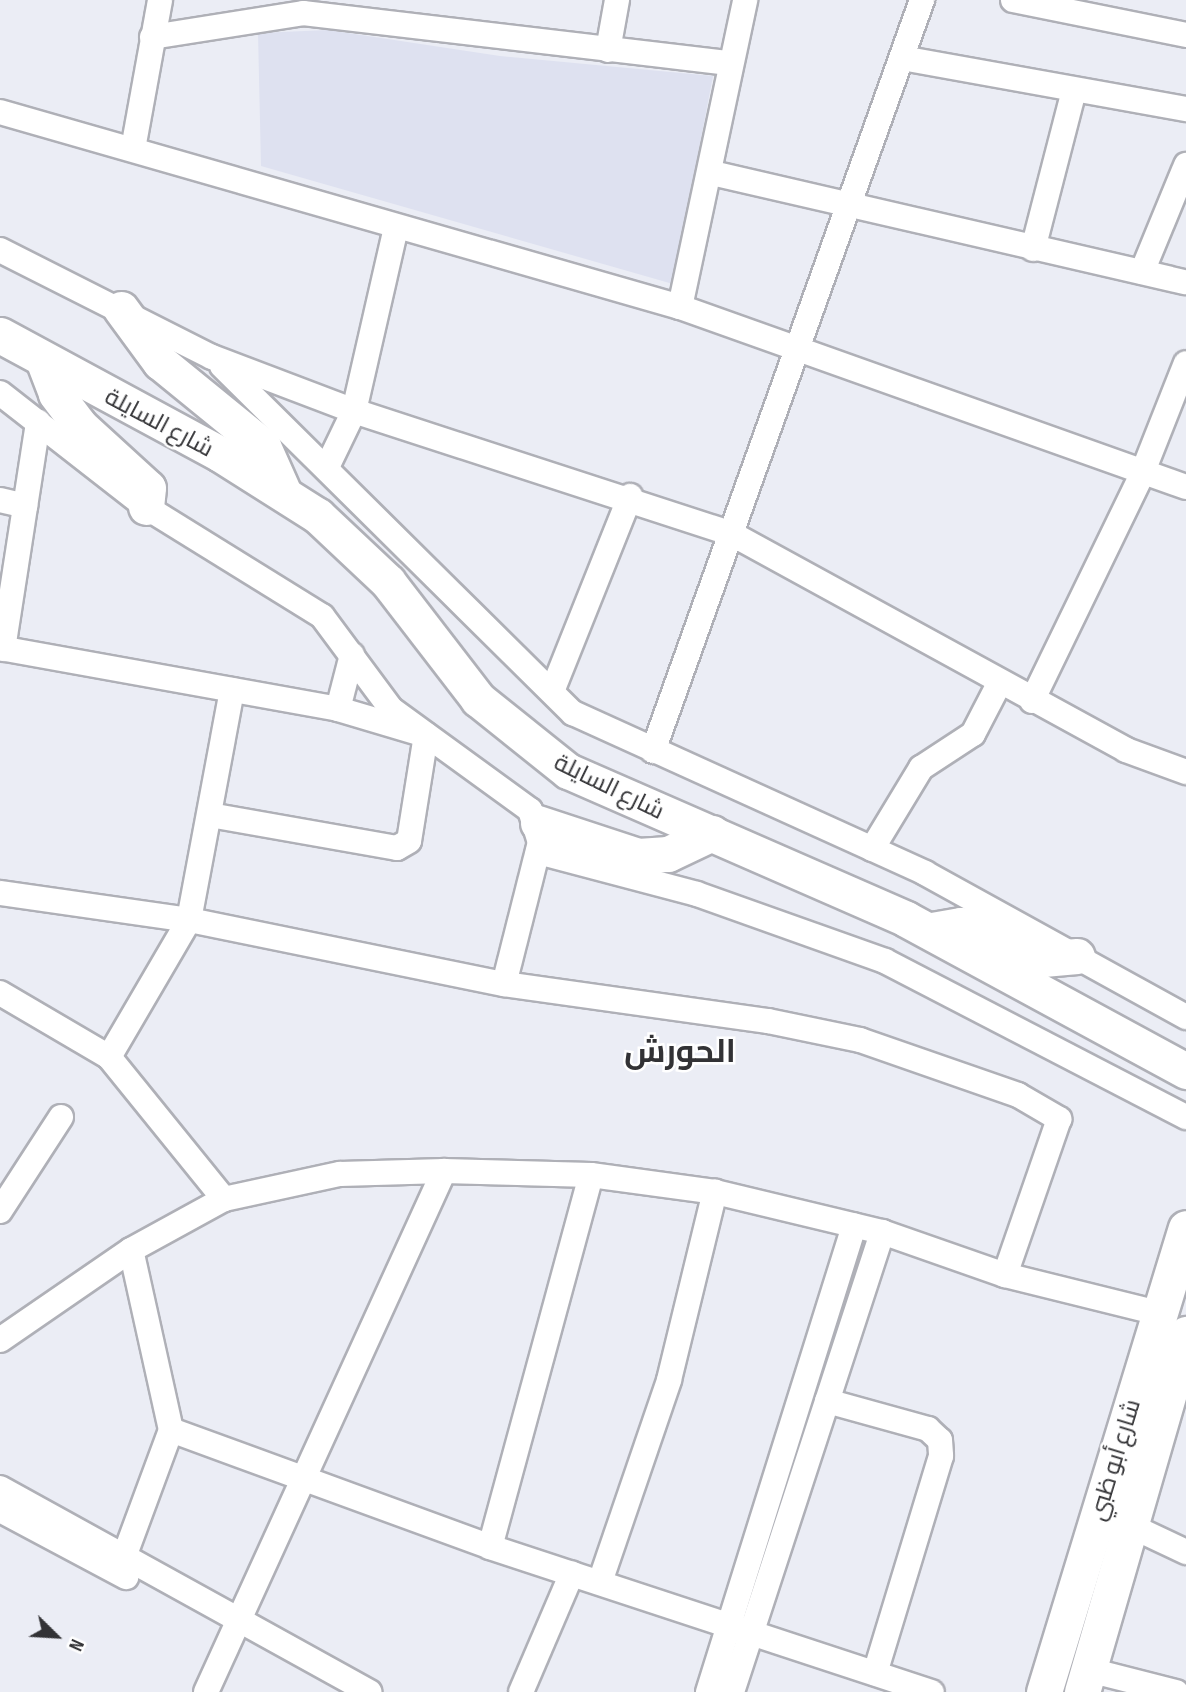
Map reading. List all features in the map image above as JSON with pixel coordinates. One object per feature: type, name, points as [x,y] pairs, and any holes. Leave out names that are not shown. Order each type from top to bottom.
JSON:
[{"type":"main road","points":[[121,309],[160,362],[263,446],[283,491]]},
{"type":"main road","name":"شارع السايلة","points":[[0,335],[44,362],[283,491],[354,545],[458,677],[520,737],[595,786],[712,833],[928,931],[1186,1071]]},
{"type":"main road","points":[[44,362],[56,394],[79,425],[148,488],[146,507]]},
{"type":"main road","points":[[538,837],[638,856],[668,854],[712,833]]},
{"type":"main road","points":[[928,931],[961,925],[1043,959],[1077,956]]},
{"type":"main road","name":"شارع أبو ظبي","points":[[1086,1681],[1132,1526],[1177,1320],[1186,1228]]},
{"type":"main road","name":"شارع أبو ظبي","points":[[1044,1692],[1177,1320]]},
{"type":"street","points":[[133,149],[160,0]]},
{"type":"street","points":[[608,50],[617,0]]},
{"type":"street","points":[[680,307],[712,173],[729,63],[745,0]]},
{"type":"street","points":[[653,751],[802,347],[922,0]]},
{"type":"street","points":[[1013,0],[1186,35]]},
{"type":"street","points":[[152,37],[305,6],[608,50],[729,63]]},
{"type":"street","points":[[902,58],[1186,109]]},
{"type":"street","points":[[1033,249],[1074,91]]},
{"type":"street","points":[[0,112],[396,228],[680,307],[802,347],[1142,474],[1186,487]]},
{"type":"street","points":[[1142,272],[1186,165]]},
{"type":"street","points":[[712,173],[1033,249],[1186,282]]},
{"type":"street","points":[[328,465],[354,411],[396,228]]},
{"type":"street","points":[[0,250],[212,357],[354,411],[630,496],[732,534],[1031,701],[1126,750],[1186,772]]},
{"type":"street","points":[[212,357],[328,465],[594,727],[872,849],[1077,956],[1186,1017]]},
{"type":"street","points":[[1031,701],[1142,474],[1186,363]]},
{"type":"street","points":[[0,393],[146,507],[312,608],[352,655],[381,699],[426,736],[530,810],[538,837],[504,984]]},
{"type":"street","points":[[38,422],[1,649],[338,709],[426,736]]},
{"type":"street","points":[[553,689],[630,496]]},
{"type":"street","points":[[0,500],[25,506]]},
{"type":"street","points":[[338,709],[352,655]]},
{"type":"street","points":[[872,849],[921,768],[973,734],[1000,682]]},
{"type":"street","points":[[109,1057],[189,920],[232,690]]},
{"type":"street","points":[[210,815],[397,848],[409,841],[426,736]]},
{"type":"street","points":[[538,837],[885,961],[1186,1117]]},
{"type":"street","points":[[0,893],[189,920],[504,984],[860,1040],[1018,1095],[1059,1119],[1004,1275]]},
{"type":"street","points":[[0,993],[109,1057],[224,1199]]},
{"type":"street","points":[[0,1212],[61,1117]]},
{"type":"street","points":[[0,1340],[131,1250],[224,1199],[340,1174],[444,1171],[591,1175],[715,1192],[882,1232],[1004,1275],[1177,1320]]},
{"type":"street","points":[[206,1692],[305,1481],[444,1171]]},
{"type":"street","points":[[490,1547],[591,1175]]},
{"type":"street","points":[[600,1581],[669,1380],[715,1192]]},
{"type":"street","points":[[732,1692],[740,1632],[853,1225]]},
{"type":"street","points":[[708,1692],[740,1632],[827,1401],[882,1232]]},
{"type":"street","points":[[124,1557],[171,1430],[131,1250]]},
{"type":"street","points":[[827,1401],[928,1429],[940,1440],[941,1456],[875,1674]]},
{"type":"street","points":[[171,1430],[490,1547],[600,1581],[740,1632],[932,1692]]},
{"type":"street","points":[[0,1488],[124,1557],[335,1692]]},
{"type":"street","points":[[0,1510],[369,1692]]},
{"type":"street","points":[[1132,1526],[1186,1552]]},
{"type":"street","points":[[521,1692],[572,1573]]},
{"type":"street","points":[[1086,1681],[1176,1692]]},
{"type":"street","points":[[1182,1692],[1186,1688]]},
{"type":"shaded area","points":[[328,30],[500,56],[713,76],[673,284],[261,166],[258,33]]},
{"type":"district","name":"الحورش","points":[[680,1053]]}]
